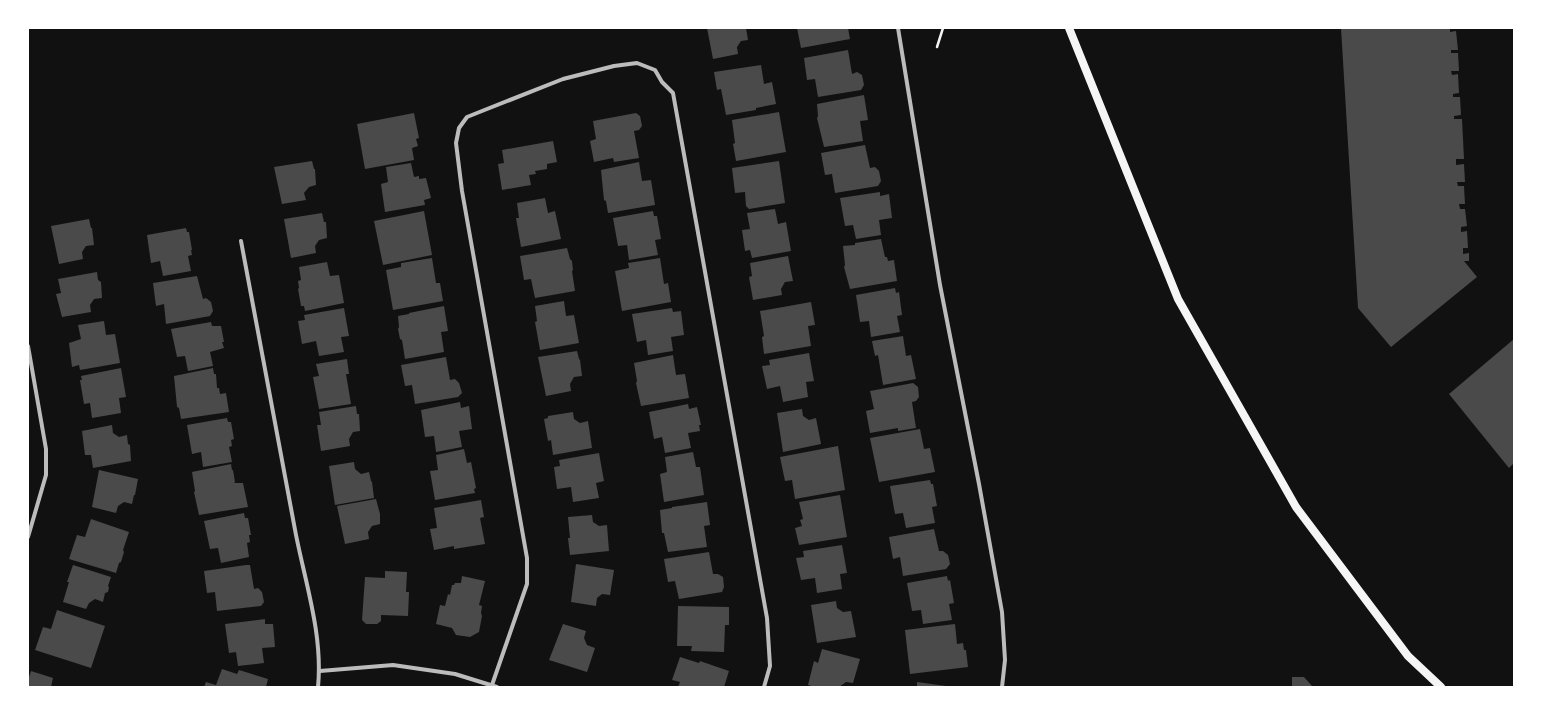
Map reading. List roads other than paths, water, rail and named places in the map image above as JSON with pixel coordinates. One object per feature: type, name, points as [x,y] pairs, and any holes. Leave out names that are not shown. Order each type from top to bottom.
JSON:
[{"type":"main road","points":[[1069,28],[1178,299],[1296,506],[1408,656],[1441,687]]},
{"type":"street","points":[[898,28],[940,285],[979,484],[1002,612],[1004,660],[1002,687]]},
{"type":"street","points":[[492,686],[527,584],[527,558],[462,191],[456,143],[459,128],[467,117],[563,79],[636,62],[655,70],[662,82],[673,93],[767,618],[770,666],[764,687]]},
{"type":"street","points":[[241,241],[300,557],[317,634],[320,671],[318,687]]},
{"type":"street","points":[[28,346],[46,449],[46,475],[28,537]]},
{"type":"street","points":[[320,671],[393,665],[455,674],[497,687]]}]
